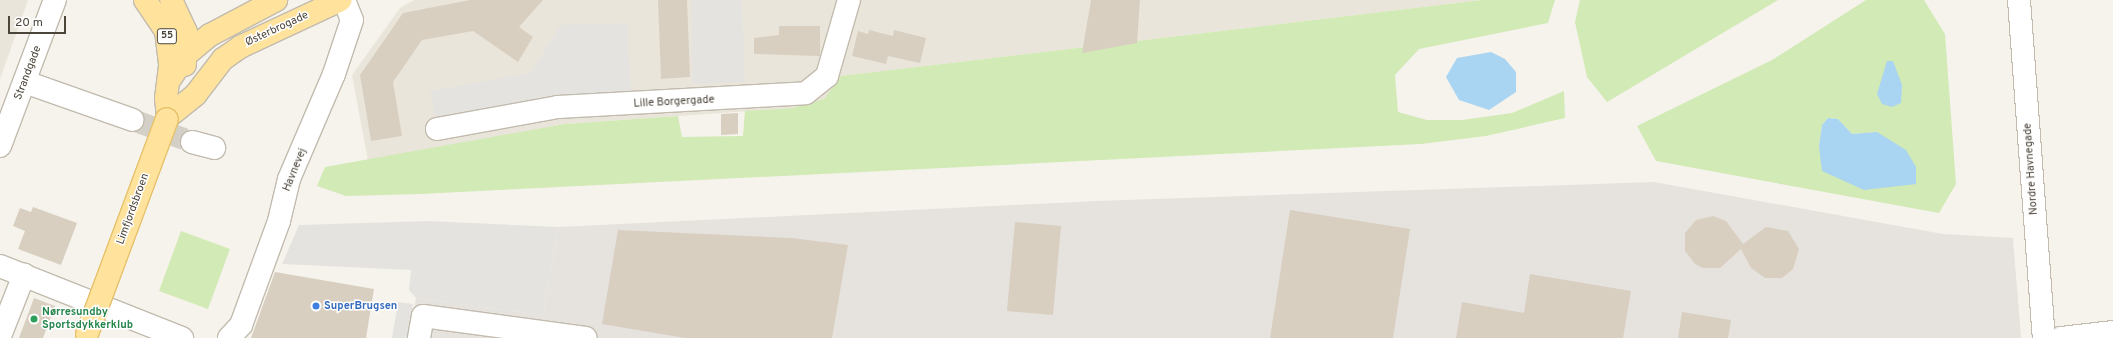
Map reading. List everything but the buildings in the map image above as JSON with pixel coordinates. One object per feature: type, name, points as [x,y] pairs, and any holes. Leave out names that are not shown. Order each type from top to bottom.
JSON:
[{"type":"main road","name":"55","points":[[145,0],[166,31],[170,79]]},
{"type":"main road","name":"55","points":[[168,118],[180,89],[188,54],[186,32],[171,0]]},
{"type":"main road","points":[[170,79],[188,54],[226,24],[276,0]]},
{"type":"main road","name":"Østerbrogade","points":[[168,118],[196,94],[223,60],[240,47],[342,0]]},
{"type":"main road","name":"Limfjordsbroen","points":[[85,338],[168,118],[166,98],[170,79]]},
{"type":"street","name":"Strandgade","points":[[0,146],[55,0]]},
{"type":"street","name":"Havnevej","points":[[229,338],[240,325],[277,227],[289,179],[334,74],[352,20],[342,0]]},
{"type":"street","name":"Lille Borgergade","points":[[437,129],[558,107],[806,94],[827,76],[849,0]]},
{"type":"street","name":"Nordre Havnegade","points":[[2019,0],[2044,338]]},
{"type":"street","points":[[25,82],[133,120]]},
{"type":"street","points":[[192,142],[214,148]]},
{"type":"street","points":[[0,266],[182,338]]},
{"type":"street","points":[[0,336],[24,275]]},
{"type":"street","points":[[419,338],[423,316],[586,338]]},
{"type":"street","points":[[2061,338],[2113,332]]},
{"type":"shaded area","points":[[0,0],[28,0],[0,79]]},
{"type":"shaded area","points":[[414,0],[1482,0],[842,76],[824,99],[792,108],[565,124],[368,161],[352,75],[400,8]]},
{"type":"shaded area","points":[[691,0],[742,0],[745,82],[692,84]]},
{"type":"shaded area","points":[[627,23],[631,91],[548,97],[468,112],[469,121],[437,127],[430,91],[530,73],[561,25]]},
{"type":"shaded area","points":[[1654,182],[1943,234],[2013,238],[2021,338],[409,338],[416,298],[543,315],[558,227],[1097,201]]},
{"type":"shaded area","points":[[428,221],[558,227],[543,315],[416,298],[409,290],[411,270],[282,264],[299,225]]},
{"type":"shaded area","points":[[398,302],[413,304],[407,338],[392,338]]},
{"type":"green space","points":[[1482,0],[1555,0],[1548,23],[1419,49],[1395,75],[1398,112],[1427,120],[1462,120],[1512,113],[1564,91],[1565,118],[1486,136],[1421,144],[420,194],[346,196],[317,186],[325,167],[565,124],[678,116],[682,137],[743,136],[745,111],[792,108],[824,99],[841,76]]},
{"type":"green space","points":[[1580,0],[1778,0],[1607,102],[1587,77],[1575,22]]},
{"type":"green space","points":[[1866,0],[1924,0],[1945,34],[1956,184],[1939,213],[1656,161],[1637,126],[1772,60]],"holes":[[[1828,118],[1838,119],[1852,134],[1877,132],[1819,146],[1822,125]]]},
{"type":"green space","points":[[181,231],[230,249],[208,309],[159,291]]},
{"type":"water","points":[[1491,52],[1505,59],[1516,72],[1516,92],[1489,110],[1459,100],[1446,77],[1457,58]]},
{"type":"water","points":[[1887,61],[1893,61],[1902,85],[1901,103],[1892,107],[1882,104],[1877,94]]},
{"type":"water","points":[[1828,118],[1838,119],[1852,134],[1877,132],[1906,150],[1916,167],[1916,184],[1864,190],[1822,171],[1819,146],[1822,125]]},
{"type":"tunnel","points":[[133,120],[192,142]]},
{"type":"place","name":"SuperBrugsen","points":[[316,306]]},
{"type":"place","name":"Nørresundby Sportsdykkerklub","points":[[34,319]]}]
